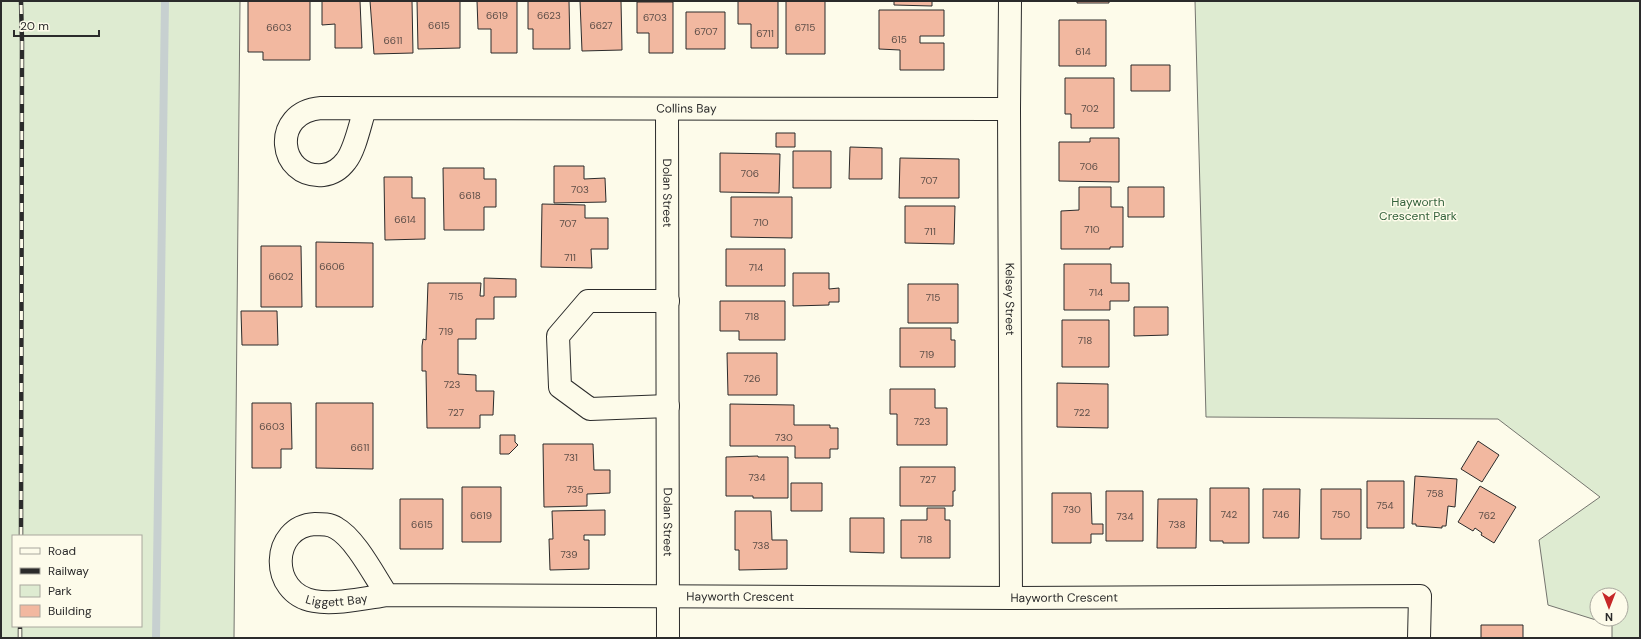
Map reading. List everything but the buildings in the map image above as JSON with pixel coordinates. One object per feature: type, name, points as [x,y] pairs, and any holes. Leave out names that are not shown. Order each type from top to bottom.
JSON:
[{"type":"street","name":"Kelsey Street","points":[[1010,1],[1011,598]]},
{"type":"street","name":"Collins Bay","points":[[365,109],[1009,109]]},
{"type":"street","name":"Dolan Street","points":[[668,110],[668,638]]},
{"type":"street","points":[[668,301],[588,301],[558,336],[560,387],[590,409],[668,406]]},
{"type":"street","name":"Liggett Bay","points":[[387,595],[352,543],[344,534],[334,527],[322,524],[310,524],[299,529],[290,537],[283,547],[280,559],[281,571],[285,582],[293,592],[304,598],[315,601],[346,601],[387,595],[668,596]]},
{"type":"street","name":"Hayworth Crescent","points":[[668,596],[1011,598],[1420,596],[1419,638]]},
{"type":"green space","points":[[1,1],[240,1],[234,638],[1,638]]},
{"type":"green space","name":"Hayworth Crescent Park","points":[[1195,1],[1640,1],[1640,638],[1612,638],[1612,627],[1629,627],[1629,587],[1589,587],[1589,618],[1548,605],[1539,540],[1600,497],[1498,419],[1206,417]]},
{"type":"waterway","points":[[156,638],[165,1]]},
{"type":"railway","points":[[21,1],[21,535]]},
{"type":"railway","points":[[20,627],[20,638]]}]
